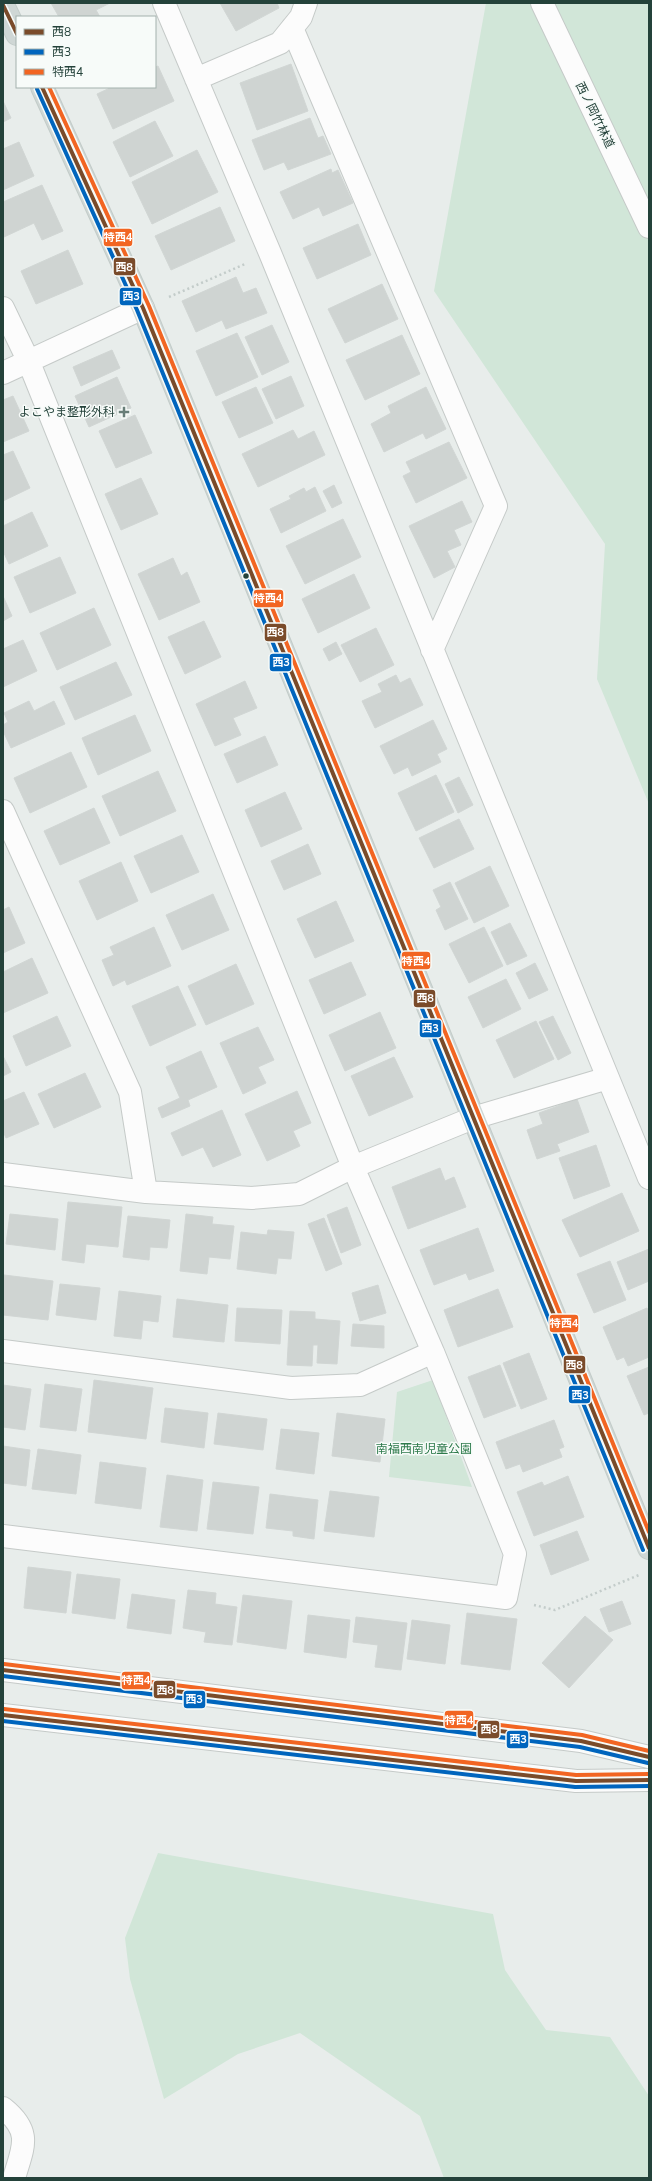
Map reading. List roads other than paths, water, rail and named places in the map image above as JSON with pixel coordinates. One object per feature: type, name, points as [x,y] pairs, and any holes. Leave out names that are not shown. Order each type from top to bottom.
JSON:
[{"type":"main road","points":[[3,5],[16,32]]},
{"type":"main road","points":[[42,88],[143,308],[649,1548]]},
{"type":"street","points":[[164,3],[270,253],[649,1178]]},
{"type":"street","points":[[196,79],[280,43],[301,17],[306,3]]},
{"type":"street","name":"西ノ岡竹林道","points":[[542,3],[649,227]]},
{"type":"street","points":[[292,28],[496,506],[432,650]]},
{"type":"street","points":[[3,308],[28,360],[353,1167],[433,1352],[514,1554],[506,1598],[3,1536]]},
{"type":"street","points":[[3,373],[28,360],[143,308]]},
{"type":"street","points":[[3,811],[130,1092],[146,1192]]},
{"type":"street","points":[[3,1174],[146,1192],[252,1198],[299,1194],[353,1167],[473,1118],[608,1078]]},
{"type":"street","points":[[3,1351],[291,1388],[360,1386],[433,1352]]},
{"type":"street","points":[[3,1670],[581,1741],[649,1756]]},
{"type":"street","points":[[3,1715],[576,1781],[649,1780]]},
{"type":"street","points":[[3,2108],[17,2119],[22,2133],[23,2155],[14,2178]]},
{"type":"place","name":"よこやま整形外科","points":[[124,412]]},
{"type":"park label","name":"南福西南児童公園","points":[[424,1449]]}]
